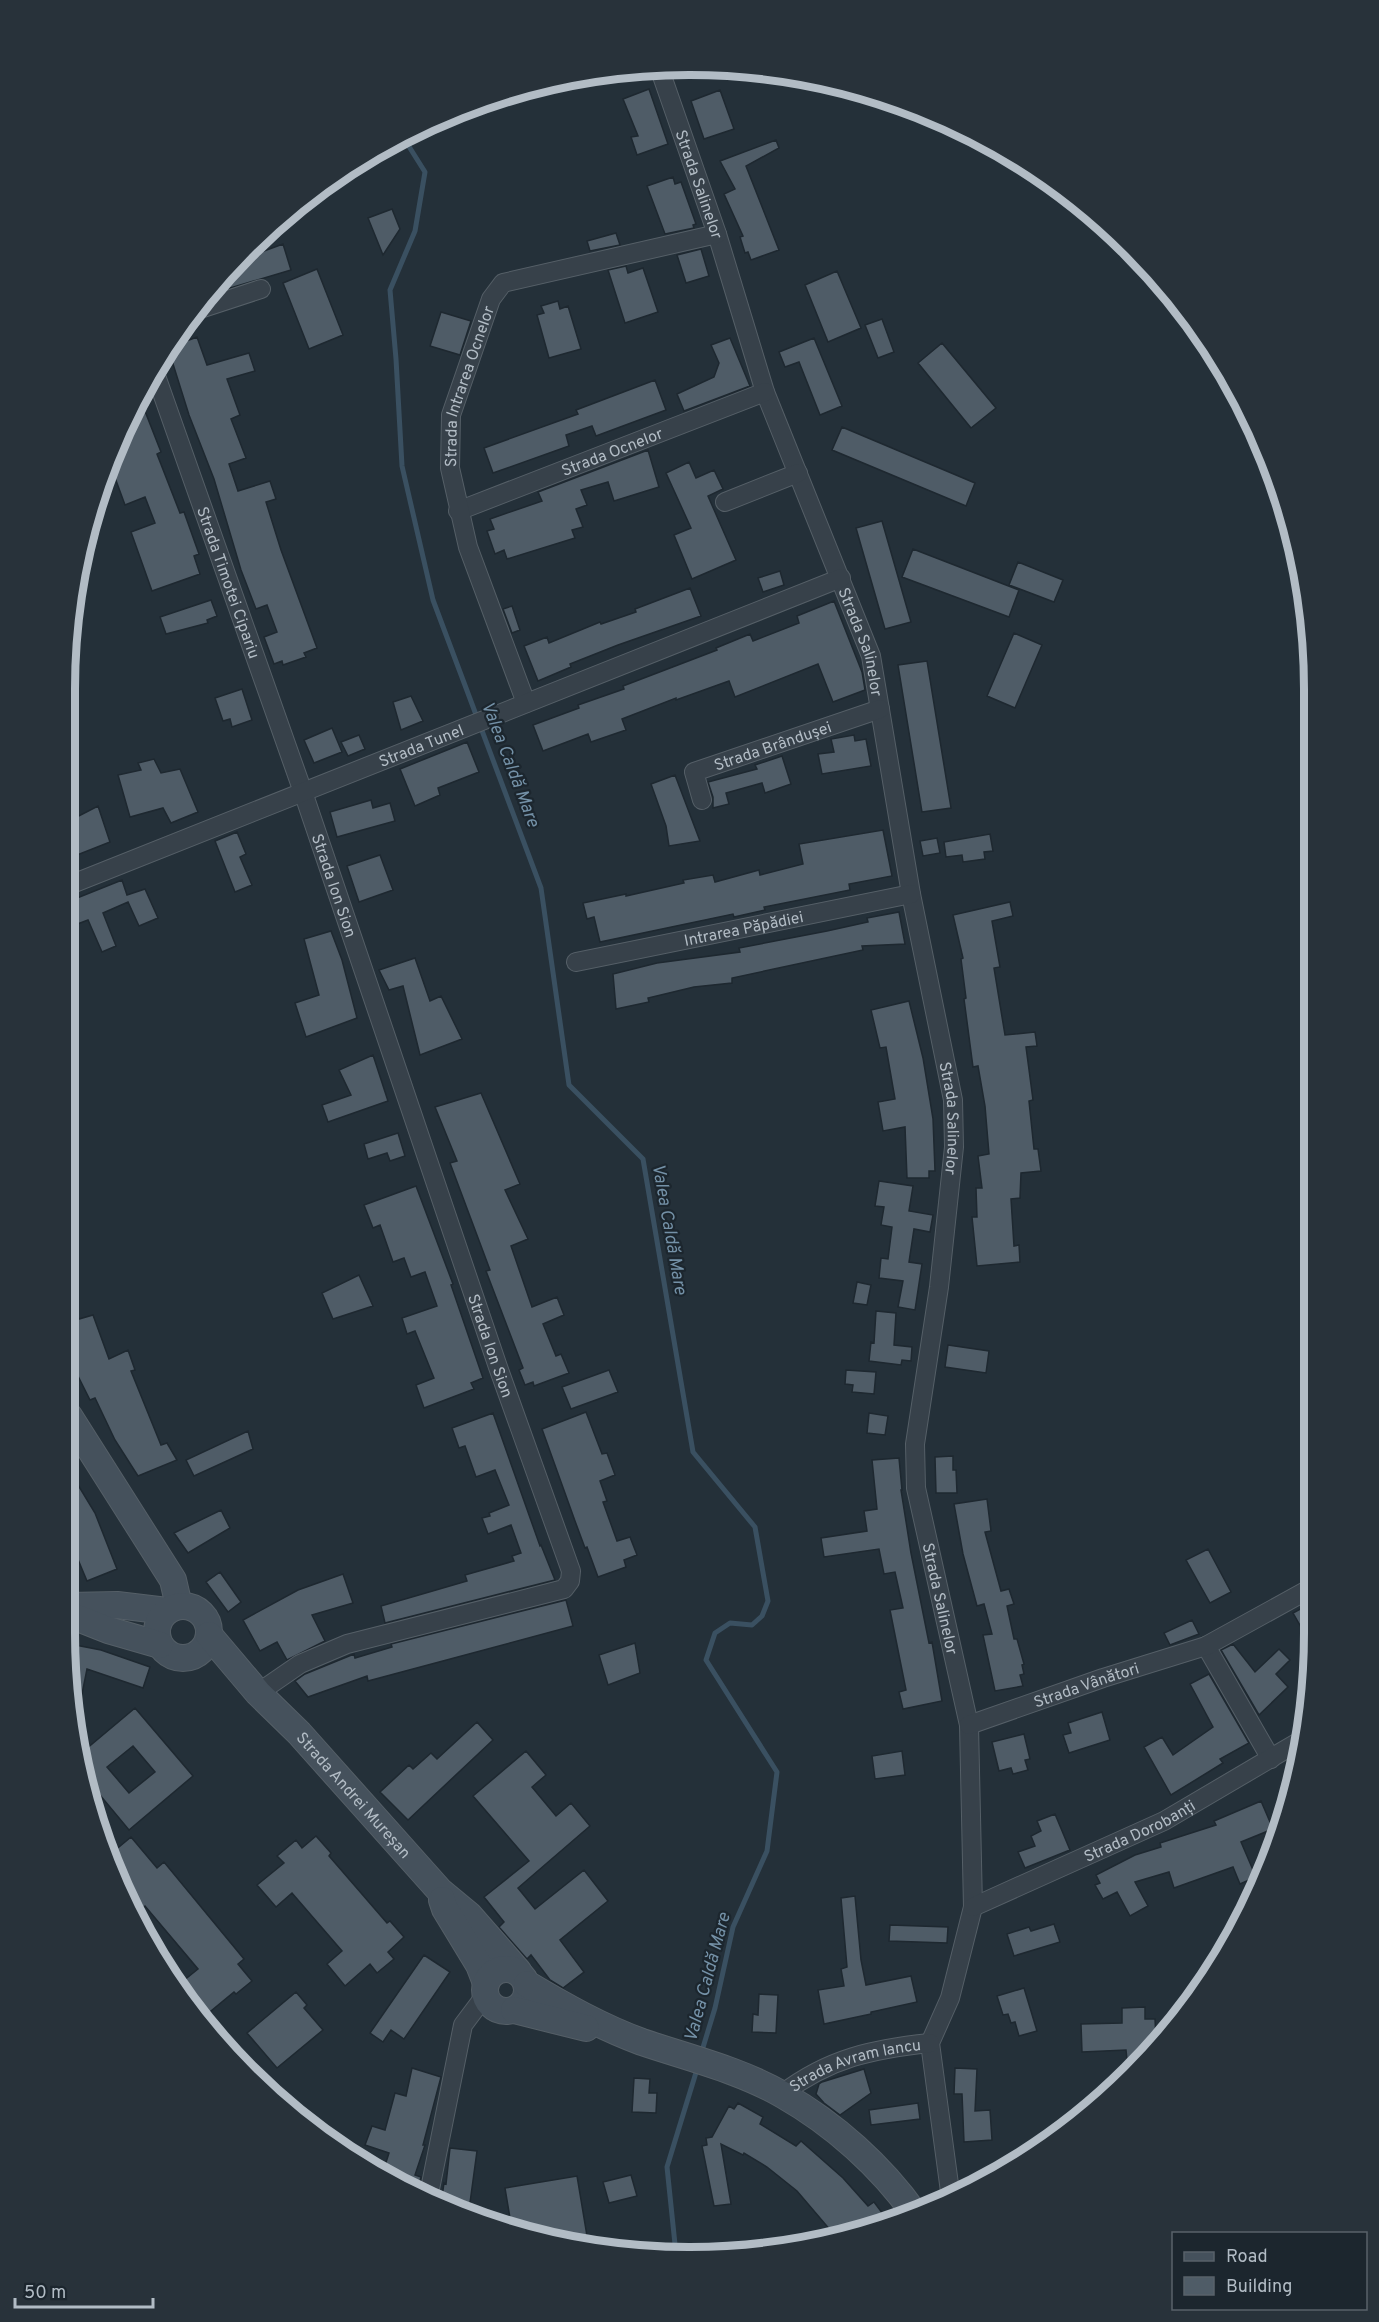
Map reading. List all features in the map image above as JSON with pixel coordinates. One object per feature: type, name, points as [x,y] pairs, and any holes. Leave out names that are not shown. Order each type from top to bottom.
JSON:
[{"type":"main road","points":[[75,1425],[173,1580],[173,1608],[159,1620],[157,1633],[160,1645],[175,1657],[184,1658],[193,1656],[204,1647],[209,1635],[206,1619],[195,1608],[173,1608],[117,1605],[75,1606]]},
{"type":"main road","points":[[75,1618],[160,1645]]},
{"type":"main road","name":"Strada Andrei Mureșan","points":[[209,1635],[262,1697],[299,1733],[440,1891],[469,1916],[522,1978],[584,2017],[639,2041]]},
{"type":"main road","name":"Strada Andrei Mureșan","points":[[193,1656],[262,1697]]},
{"type":"main road","name":"Strada Andrei Mureșan","points":[[440,1891],[444,1909],[479,1965],[486,1991]]},
{"type":"main road","points":[[514,2010],[525,2000],[522,1978],[503,1968],[495,1971],[486,1991],[498,2010],[514,2010],[639,2041]]},
{"type":"main road","name":"Strada Avram Iancu","points":[[639,2041],[734,2073],[782,2094],[830,2126],[862,2154],[908,2206]]},
{"type":"street","name":"Strada Salinelor","points":[[662,76],[717,234],[765,392],[842,578],[871,656],[911,894],[953,1100],[954,1147],[939,1287],[914,1463],[916,1488],[969,1725],[973,1907],[950,1998],[930,2043]]},
{"type":"street","name":"Strada Intrarea Ocnelor","points":[[526,703],[468,547],[450,468],[450,415],[491,299],[503,284],[717,234]]},
{"type":"street","points":[[209,306],[261,289]]},
{"type":"street","name":"Strada Timotei Cipariu","points":[[158,381],[303,792]]},
{"type":"street","name":"Strada Ocnelor","points":[[458,511],[765,392]]},
{"type":"street","points":[[725,502],[798,473]]},
{"type":"street","name":"Strada Tunel","points":[[75,883],[842,578]]},
{"type":"street","name":"Strada Brândușei","points":[[702,800],[694,772],[880,709]]},
{"type":"street","name":"Strada Ion Sion","points":[[262,1697],[300,1665],[347,1644],[564,1589],[570,1581],[571,1571],[498,1366],[303,792]]},
{"type":"street","name":"Intrarea Păpădiei","points":[[576,962],[911,894]]},
{"type":"street","name":"Strada Vânători","points":[[969,1725],[1103,1678],[1206,1646],[1304,1592]]},
{"type":"street","points":[[1206,1646],[1271,1759]]},
{"type":"street","name":"Strada Dorobanți","points":[[973,1907],[1164,1821],[1293,1745]]},
{"type":"street","points":[[430,2189],[462,2025],[486,1991]]},
{"type":"street","points":[[930,2043],[950,2189]]},
{"type":"street","name":"Strada Avram Iancu","points":[[782,2094],[802,2078],[830,2064],[861,2053],[930,2043]]},
{"type":"building","points":[[649,89],[668,144],[637,155],[631,137],[638,136],[623,99]]},
{"type":"building","points":[[720,90],[734,129],[704,139],[691,101]]},
{"type":"building","points":[[776,140],[779,148],[746,166],[779,250],[751,260],[748,252],[745,253],[740,237],[743,236],[724,194],[735,189],[720,161]]},
{"type":"building","points":[[673,177],[675,184],[681,182],[696,224],[693,225],[694,228],[665,234],[647,186]]},
{"type":"building","points":[[392,209],[400,229],[383,255],[368,218]]},
{"type":"building","points":[[616,233],[620,245],[590,251],[587,241]]},
{"type":"building","points":[[283,244],[291,270],[222,291],[227,284],[256,254]]},
{"type":"building","points":[[701,249],[709,276],[686,283],[677,255]]},
{"type":"building","points":[[626,266],[628,273],[643,268],[658,312],[625,323],[608,270]]},
{"type":"building","points":[[317,269],[343,335],[309,349],[283,283]]},
{"type":"building","points":[[837,271],[861,328],[828,342],[805,285]]},
{"type":"building","points":[[558,301],[560,309],[568,306],[581,349],[549,358],[537,315],[544,313],[541,306]]},
{"type":"building","points":[[441,312],[471,321],[460,355],[430,346]]},
{"type":"building","points":[[882,319],[894,352],[878,358],[865,325]]},
{"type":"building","points":[[197,337],[207,365],[249,353],[255,371],[227,379],[240,415],[231,419],[246,458],[229,464],[238,491],[270,481],[276,499],[266,502],[317,648],[304,653],[306,657],[283,665],[282,661],[274,664],[264,637],[277,632],[267,605],[256,609],[241,570],[214,479],[189,415],[172,359],[183,342]]},
{"type":"building","points":[[730,338],[750,386],[684,411],[677,394],[714,377],[719,363],[711,345]]},
{"type":"building","points":[[814,338],[842,406],[820,415],[799,362],[785,367],[779,352]]},
{"type":"building","points":[[942,343],[996,408],[971,428],[918,363]]},
{"type":"building","points":[[655,380],[666,410],[596,436],[592,426],[566,435],[569,446],[493,473],[484,448],[578,414],[576,410]]},
{"type":"building","points":[[144,407],[161,452],[157,454],[180,513],[184,512],[199,554],[194,556],[200,574],[152,591],[131,532],[155,523],[145,497],[125,505],[114,475]]},
{"type":"building","points":[[842,427],[975,483],[966,506],[832,450]]},
{"type":"building","points":[[648,450],[659,487],[614,501],[608,482],[581,490],[587,505],[576,509],[583,527],[572,530],[575,538],[507,559],[504,550],[495,554],[487,531],[494,529],[490,519],[542,501],[538,492]]},
{"type":"building","points":[[689,462],[696,478],[714,470],[723,489],[708,496],[736,560],[692,579],[674,535],[691,528],[666,473]]},
{"type":"building","points":[[882,521],[911,622],[885,629],[856,528]]},
{"type":"building","points":[[913,549],[1019,590],[1009,617],[902,577]]},
{"type":"building","points":[[1018,562],[1063,580],[1054,602],[1009,585]]},
{"type":"building","points":[[780,571],[784,585],[763,592],[758,578]]},
{"type":"building","points":[[690,588],[701,616],[570,664],[571,667],[538,681],[524,646],[547,637],[549,643],[600,622],[601,624],[636,612],[635,609]]},
{"type":"building","points":[[211,600],[217,616],[207,620],[208,623],[166,634],[160,617]]},
{"type":"building","points":[[834,601],[862,672],[865,690],[833,702],[818,664],[735,697],[729,681],[622,719],[626,730],[591,742],[588,734],[543,751],[533,725],[579,708],[578,705],[624,689],[623,686],[717,650],[716,648],[750,634],[753,641],[799,623],[797,616]]},
{"type":"building","points":[[512,606],[520,630],[512,633],[503,609]]},
{"type":"building","points":[[1014,633],[1042,645],[1015,708],[987,696]]},
{"type":"building","points":[[927,661],[951,808],[922,812],[898,665]]},
{"type":"building","points":[[242,689],[252,720],[232,727],[230,719],[223,721],[215,698]]},
{"type":"building","points":[[411,696],[423,721],[401,730],[393,702]]},
{"type":"building","points":[[332,728],[342,752],[314,763],[304,740]]},
{"type":"building","points":[[359,735],[365,749],[348,756],[341,742]]},
{"type":"building","points":[[854,735],[855,741],[866,739],[871,766],[822,774],[818,754],[834,752],[831,739]]},
{"type":"building","points":[[467,742],[479,772],[438,788],[440,795],[415,806],[400,769]]},
{"type":"building","points":[[782,756],[791,784],[765,793],[762,783],[726,793],[729,804],[713,808],[713,797],[708,782],[757,769],[755,765]]},
{"type":"building","points":[[154,759],[161,773],[180,769],[198,812],[171,823],[163,808],[130,817],[118,775],[141,770],[138,763]]},
{"type":"building","points":[[675,775],[700,841],[669,846],[666,826],[651,784]]},
{"type":"building","points":[[371,800],[373,808],[390,803],[395,821],[337,837],[330,812]]},
{"type":"building","points":[[98,806],[110,842],[75,856],[75,818]]},
{"type":"building","points":[[883,830],[892,876],[849,884],[850,890],[764,907],[765,910],[734,917],[733,914],[600,942],[594,917],[587,919],[583,903],[626,894],[626,896],[684,883],[683,880],[713,875],[715,882],[759,870],[760,875],[803,864],[799,844]]},
{"type":"building","points":[[237,832],[246,854],[240,857],[252,885],[235,892],[215,841]]},
{"type":"building","points":[[990,834],[993,851],[984,852],[985,859],[963,862],[962,855],[946,857],[944,842]]},
{"type":"building","points":[[937,838],[940,853],[923,856],[920,841]]},
{"type":"building","points":[[380,855],[393,890],[359,902],[347,866]]},
{"type":"building","points":[[122,880],[127,895],[145,889],[158,918],[139,926],[128,902],[103,913],[116,946],[102,952],[88,920],[75,925],[75,899]]},
{"type":"building","points":[[1010,902],[1013,916],[992,921],[1000,967],[994,968],[1005,1035],[1035,1032],[1037,1046],[1026,1047],[1033,1100],[1029,1101],[1034,1149],[1038,1149],[1041,1171],[1021,1173],[1020,1198],[1011,1199],[1014,1246],[1019,1245],[1020,1262],[977,1266],[972,1217],[977,1217],[976,1188],[982,1188],[978,1156],[989,1154],[985,1106],[978,1066],[973,1067],[964,999],[966,998],[961,959],[963,958],[953,915]]},
{"type":"building","points":[[899,912],[905,944],[862,946],[863,950],[732,978],[732,983],[694,987],[648,998],[649,1002],[616,1009],[613,974],[657,963],[740,952],[739,948],[868,922],[867,918]]},
{"type":"building","points":[[331,931],[342,960],[357,1018],[306,1037],[295,1003],[319,995],[304,939]]},
{"type":"building","points":[[415,958],[430,1001],[441,996],[462,1039],[420,1055],[403,986],[389,990],[379,970]]},
{"type":"building","points":[[909,1001],[923,1058],[933,1119],[935,1171],[929,1171],[929,1178],[907,1178],[905,1127],[883,1131],[878,1102],[895,1099],[886,1047],[880,1048],[871,1010]]},
{"type":"building","points":[[373,1055],[388,1101],[328,1122],[322,1105],[351,1095],[339,1070]]},
{"type":"building","points":[[481,1093],[520,1184],[505,1190],[528,1239],[511,1246],[532,1307],[557,1297],[564,1315],[543,1324],[556,1356],[561,1354],[569,1373],[534,1386],[533,1382],[525,1385],[519,1370],[523,1368],[486,1271],[490,1270],[450,1163],[457,1161],[435,1107]]},
{"type":"building","points":[[398,1133],[405,1156],[390,1161],[387,1153],[368,1159],[364,1144]]},
{"type":"building","points":[[879,1181],[913,1186],[909,1211],[933,1215],[930,1232],[914,1229],[909,1262],[922,1264],[915,1310],[898,1307],[903,1281],[879,1278],[881,1258],[888,1259],[892,1227],[881,1225],[884,1207],[875,1206]]},
{"type":"building","points":[[416,1186],[453,1284],[451,1285],[483,1378],[471,1383],[474,1389],[424,1408],[416,1385],[434,1378],[415,1331],[407,1334],[402,1318],[437,1306],[425,1272],[411,1277],[404,1258],[393,1262],[380,1225],[373,1228],[364,1205]]},
{"type":"building","points":[[359,1275],[373,1306],[333,1319],[322,1293]]},
{"type":"building","points":[[857,1282],[871,1285],[867,1305],[853,1303]]},
{"type":"building","points":[[876,1311],[896,1313],[894,1345],[912,1347],[911,1361],[902,1360],[901,1365],[869,1361],[871,1342],[874,1343]]},
{"type":"building","points":[[75,1312],[79,1319],[93,1315],[109,1359],[128,1350],[135,1370],[131,1371],[161,1445],[167,1443],[177,1460],[138,1476],[115,1440],[95,1398],[90,1400],[75,1370]]},
{"type":"building","points":[[948,1345],[989,1351],[986,1373],[945,1367]]},
{"type":"building","points":[[609,1370],[618,1392],[571,1409],[562,1387]]},
{"type":"building","points":[[846,1370],[876,1372],[874,1394],[852,1392],[853,1385],[845,1384]]},
{"type":"building","points":[[586,1412],[602,1454],[607,1453],[615,1475],[600,1481],[607,1501],[603,1502],[617,1541],[630,1537],[637,1555],[624,1560],[626,1567],[598,1577],[587,1547],[585,1548],[542,1429]]},
{"type":"building","points":[[493,1413],[540,1546],[555,1580],[385,1623],[381,1606],[467,1581],[465,1575],[514,1561],[512,1556],[521,1553],[511,1525],[488,1534],[482,1518],[509,1505],[495,1470],[476,1477],[465,1446],[459,1448],[452,1428]]},
{"type":"building","points":[[869,1413],[888,1416],[885,1435],[867,1433]]},
{"type":"building","points":[[248,1431],[253,1449],[194,1476],[186,1460]]},
{"type":"building","points":[[953,1456],[957,1493],[936,1493],[935,1457]]},
{"type":"building","points":[[899,1458],[901,1490],[911,1553],[929,1643],[932,1642],[942,1701],[903,1709],[899,1692],[906,1690],[890,1610],[903,1608],[895,1572],[884,1574],[879,1549],[824,1557],[821,1538],[867,1531],[864,1511],[877,1509],[872,1460]]},
{"type":"building","points":[[75,1480],[95,1513],[117,1569],[87,1581],[75,1552]]},
{"type":"building","points":[[987,1499],[991,1531],[985,1532],[1001,1591],[1009,1589],[1014,1604],[1007,1606],[1014,1639],[1017,1639],[1024,1664],[1022,1665],[1024,1674],[1020,1675],[1023,1686],[995,1691],[983,1635],[992,1634],[984,1604],[977,1606],[963,1554],[954,1504]]},
{"type":"building","points":[[221,1510],[230,1528],[188,1553],[174,1533]]},
{"type":"building","points":[[1208,1549],[1231,1592],[1210,1603],[1186,1560]]},
{"type":"building","points":[[220,1572],[241,1602],[228,1612],[206,1582]]},
{"type":"building","points":[[343,1574],[353,1603],[312,1615],[325,1641],[287,1660],[277,1642],[260,1651],[243,1620],[298,1590]]},
{"type":"building","points":[[566,1600],[573,1626],[368,1681],[367,1676],[308,1697],[295,1681],[305,1674],[354,1654],[355,1658],[392,1647],[391,1644]]},
{"type":"building","points":[[1304,1607],[1304,1632],[1293,1613]]},
{"type":"building","points":[[1192,1620],[1199,1634],[1170,1645],[1164,1633]]},
{"type":"building","points":[[635,1643],[640,1673],[608,1685],[599,1655]]},
{"type":"building","points":[[1233,1644],[1255,1672],[1279,1649],[1290,1660],[1276,1674],[1288,1687],[1259,1715],[1221,1650]]},
{"type":"building","points":[[75,1645],[101,1650],[150,1667],[143,1688],[87,1669],[79,1707]]},
{"type":"building","points":[[1209,1674],[1249,1743],[1220,1759],[1223,1763],[1171,1795],[1144,1747],[1162,1737],[1173,1755],[1213,1727],[1190,1684]]},
{"type":"building","points":[[135,1708],[193,1776],[129,1830],[95,1790],[86,1749]],"holes":[[[133,1746],[155,1772],[129,1793],[107,1767]]]},
{"type":"building","points":[[1102,1712],[1110,1740],[1069,1753],[1063,1735],[1071,1733],[1068,1723]]},
{"type":"building","points":[[477,1722],[493,1740],[408,1820],[380,1792],[409,1765],[413,1769],[431,1753],[437,1759]]},
{"type":"building","points":[[1024,1734],[1030,1759],[1025,1760],[1028,1770],[1013,1774],[1011,1768],[999,1771],[992,1742]]},
{"type":"building","points":[[526,1751],[546,1775],[532,1787],[556,1816],[571,1803],[590,1826],[518,1888],[535,1909],[584,1870],[608,1901],[560,1940],[584,1972],[563,1988],[550,1980],[531,1955],[527,1959],[499,1927],[504,1922],[484,1897],[529,1861],[473,1796]]},
{"type":"building","points":[[902,1751],[905,1775],[875,1779],[872,1756]]},
{"type":"building","points":[[1261,1801],[1272,1827],[1271,1830],[1241,1842],[1255,1874],[1252,1879],[1240,1884],[1233,1867],[1174,1888],[1169,1872],[1135,1882],[1148,1906],[1130,1916],[1117,1892],[1103,1899],[1095,1885],[1100,1883],[1096,1875],[1135,1855],[1161,1847],[1160,1843],[1216,1825],[1214,1821]]},
{"type":"building","points":[[1055,1814],[1070,1850],[1025,1868],[1018,1852],[1035,1846],[1031,1836],[1041,1831],[1037,1821]]},
{"type":"building","points":[[316,1836],[331,1853],[329,1856],[387,1923],[390,1921],[404,1937],[388,1952],[394,1959],[377,1973],[370,1964],[345,1986],[327,1964],[342,1951],[292,1893],[276,1907],[257,1885],[284,1863],[277,1856],[296,1840],[302,1848]]},
{"type":"building","points":[[131,1837],[157,1868],[164,1862],[244,1959],[238,1964],[252,1981],[236,1994],[234,1992],[208,2014],[184,1981],[198,1969],[145,1906],[141,1909],[115,1850]]},
{"type":"building","points":[[855,1896],[861,1960],[866,1985],[911,1976],[917,2002],[824,2024],[818,1990],[844,1986],[841,1969],[847,1967],[841,1898]]},
{"type":"building","points":[[1054,1924],[1060,1942],[1014,1956],[1007,1934],[1029,1927],[1031,1931]]},
{"type":"building","points":[[890,1925],[948,1927],[947,1943],[889,1941]]},
{"type":"building","points":[[424,1955],[450,1972],[404,2039],[391,2030],[383,2042],[370,2033]]},
{"type":"building","points":[[1024,1988],[1037,2031],[1019,2036],[1015,2022],[1011,2023],[1008,2014],[1003,2015],[997,1996]]},
{"type":"building","points":[[296,1992],[307,2005],[304,2008],[323,2030],[277,2068],[247,2033]]},
{"type":"building","points":[[759,1994],[778,1995],[776,2033],[752,2032],[753,2014],[758,2015]]},
{"type":"building","points":[[1145,2007],[1145,2019],[1155,2019],[1156,2033],[1152,2038],[1131,2060],[1127,2060],[1126,2050],[1082,2052],[1081,2024],[1122,2023],[1122,2008]]},
{"type":"building","points":[[412,2068],[441,2077],[423,2145],[425,2145],[415,2175],[421,2177],[419,2185],[385,2166],[389,2153],[365,2145],[372,2126],[385,2130],[395,2093],[406,2096]]},
{"type":"building","points":[[955,2068],[977,2069],[975,2111],[990,2110],[992,2140],[964,2142],[962,2094],[954,2094]]},
{"type":"building","points":[[864,2069],[871,2093],[840,2115],[816,2094],[822,2082]]},
{"type":"building","points":[[634,2078],[650,2079],[649,2093],[657,2093],[656,2113],[632,2112]]},
{"type":"building","points":[[738,2103],[763,2117],[760,2124],[796,2146],[801,2141],[843,2178],[868,2206],[874,2202],[884,2215],[830,2230],[797,2191],[767,2167],[744,2153],[743,2155],[721,2144],[731,2204],[714,2206],[702,2146],[707,2145],[706,2138],[712,2137],[729,2106],[734,2109]]},
{"type":"building","points":[[918,2103],[920,2119],[871,2125],[869,2110]]},
{"type":"building","points":[[450,2148],[477,2151],[470,2206],[442,2195],[444,2183],[446,2184]]},
{"type":"building","points":[[631,2175],[637,2196],[609,2203],[603,2182]]},
{"type":"building","points":[[577,2176],[587,2238],[510,2220],[505,2188]]},
{"type":"waterway","name":"Valea Caldă Mare","points":[[407,144],[425,172],[415,231],[390,290],[402,466],[433,600],[541,888],[569,1085],[643,1159],[693,1452],[755,1527],[768,1601],[762,1616],[752,1625],[730,1623],[715,1633],[706,1660],[777,1772],[767,1851],[733,1927],[715,2008],[701,2054]]},
{"type":"waterway","name":"Valea Caldă Mare","points":[[675,2247],[667,2167],[698,2066]]}]
